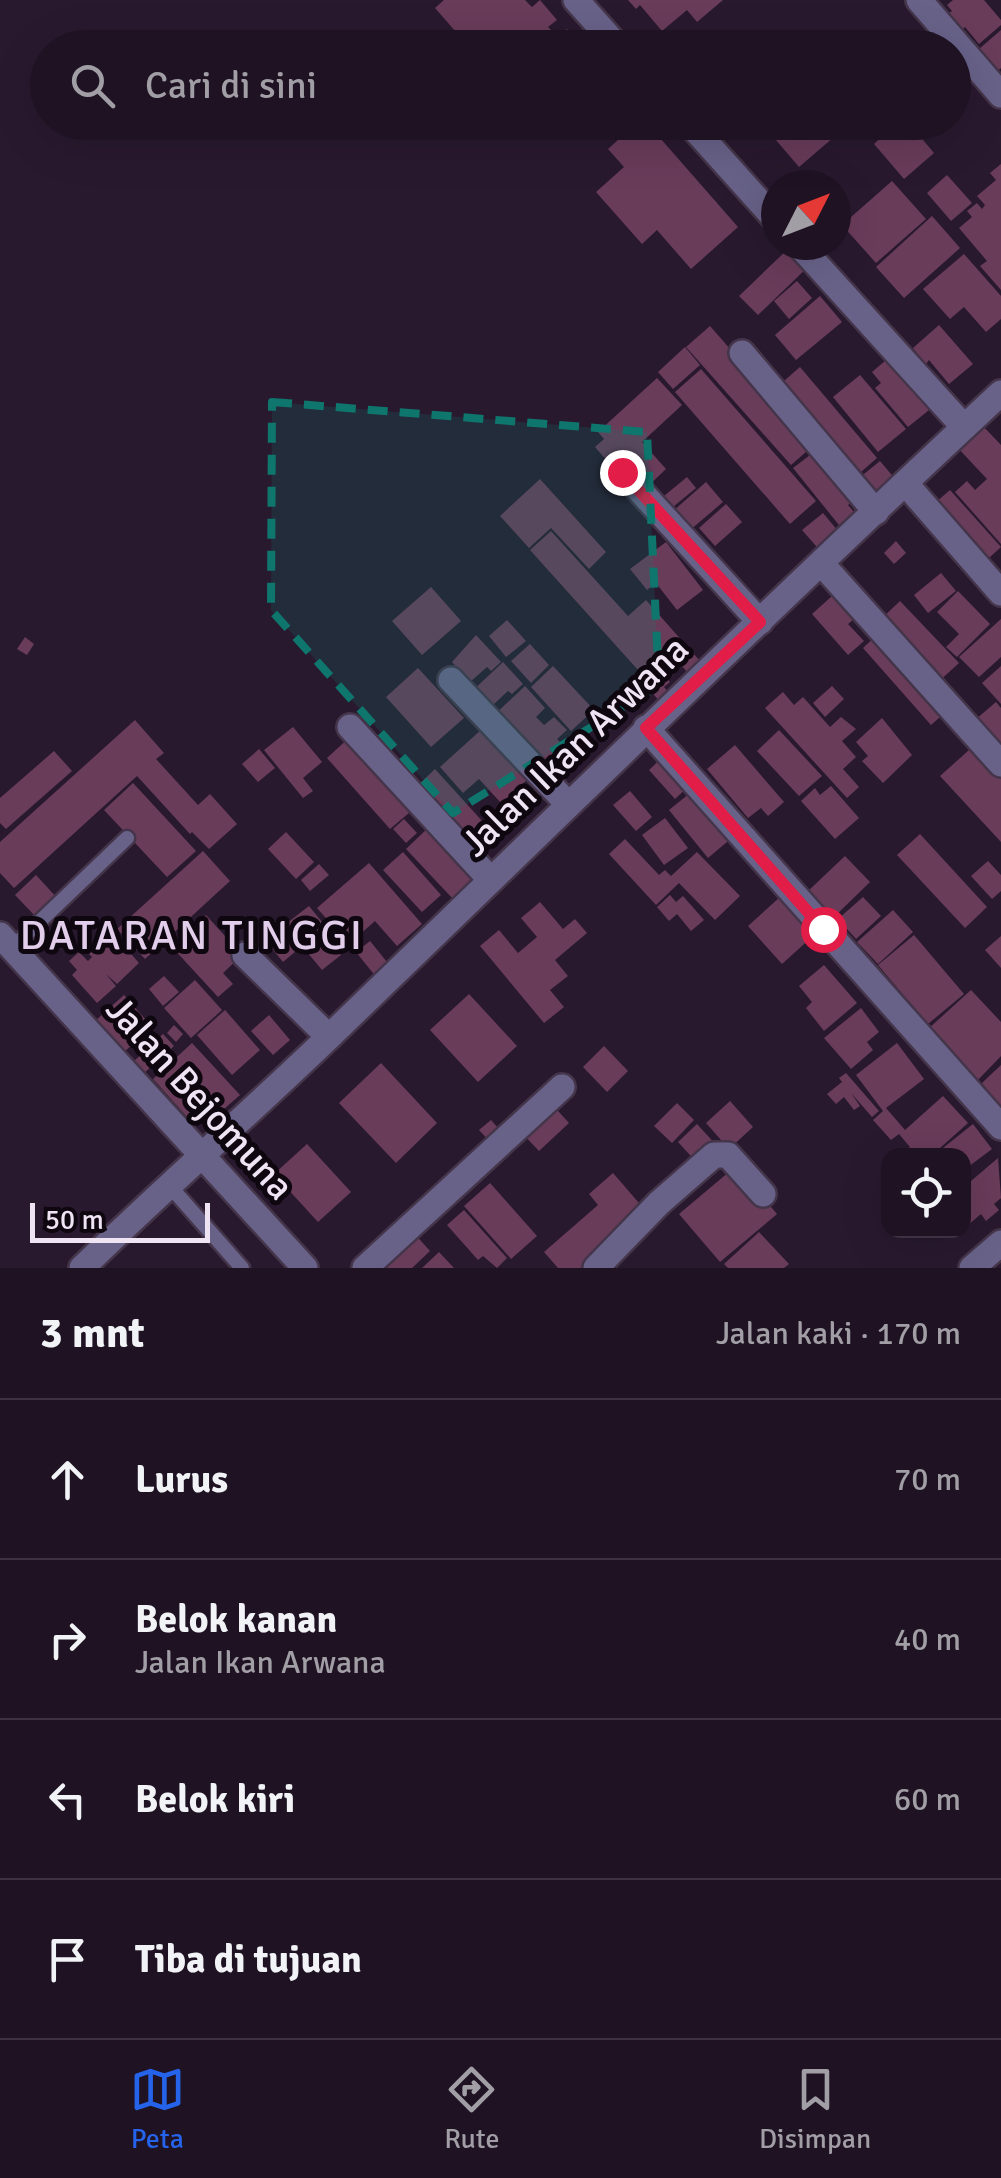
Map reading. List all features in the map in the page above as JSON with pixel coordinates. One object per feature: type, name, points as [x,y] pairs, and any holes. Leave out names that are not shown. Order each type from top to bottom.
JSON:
[{"type":"street","points":[[576,0],[603,30]]},
{"type":"street","points":[[918,0],[944,30]]},
{"type":"street","points":[[971,60],[1001,94]]},
{"type":"street","points":[[704,140],[761,203]]},
{"type":"street","points":[[813,260],[964,427]]},
{"type":"street","points":[[742,353],[876,512]]},
{"type":"street","name":"Jalan Ikan Arwana","points":[[82,1268],[329,1037],[646,728],[1001,393]]},
{"type":"street","points":[[622,472],[760,622]]},
{"type":"street","points":[[906,484],[1001,593]]},
{"type":"street","points":[[822,563],[1001,764]]},
{"type":"street","points":[[451,680],[568,804]]},
{"type":"street","points":[[350,727],[490,880]]},
{"type":"street","points":[[646,728],[1001,1126]]},
{"type":"street","name":"Jalan Bejomuna","points":[[6,941],[304,1268]]},
{"type":"street","points":[[245,956],[329,1037]]},
{"type":"street","points":[[365,1268],[562,1087]]},
{"type":"street","points":[[612,1262],[659,1203],[714,1155],[728,1155],[764,1194]]},
{"type":"street","points":[[972,1268],[1001,1244]]},
{"type":"lane","points":[[6,941],[127,838]]},
{"type":"lane","points":[[168,1184],[242,1268]]},
{"type":"highlighted area","points":[[272,402],[647,432],[659,685],[453,813],[271,610]]},
{"type":"building","points":[[444,0],[525,0],[532,7],[540,0],[557,20],[548,27],[551,30],[454,30],[435,8]]},
{"type":"building","points":[[628,0],[723,0],[697,22],[687,10],[663,30],[640,5],[636,9]]},
{"type":"building","points":[[953,0],[984,0],[1001,25],[979,44],[971,30],[959,30],[946,15],[952,11],[947,5]]},
{"type":"building","points":[[1001,30],[1001,68],[992,76],[981,62],[986,58],[979,49]]},
{"type":"building","points":[[618,140],[662,140],[738,227],[691,269],[657,230],[642,244],[596,192],[624,167],[608,149]]},
{"type":"building","points":[[776,140],[830,140],[799,167]]},
{"type":"building","points":[[878,140],[923,140],[934,153],[904,179],[874,144]]},
{"type":"building","points":[[1001,164],[1001,290],[980,266],[987,261],[959,228],[972,217],[967,211],[977,203],[982,209],[985,205],[977,196],[996,180],[990,173]]},
{"type":"building","points":[[947,175],[972,203],[951,221],[927,193]]},
{"type":"building","points":[[892,181],[926,219],[876,263],[851,235],[851,217]]},
{"type":"building","points":[[932,216],[960,248],[904,298],[876,267]]},
{"type":"building","points":[[964,254],[1001,296],[1001,319],[986,332],[964,307],[950,319],[923,289]]},
{"type":"building","points":[[776,260],[807,260],[811,264],[758,315],[739,296]]},
{"type":"building","points":[[797,281],[812,298],[789,319],[774,301]]},
{"type":"building","points":[[820,296],[842,322],[796,360],[775,335]]},
{"type":"building","points":[[939,325],[973,364],[949,384],[913,348]]},
{"type":"building","points":[[710,326],[814,445],[791,465],[686,347]]},
{"type":"building","points":[[685,347],[700,365],[673,389],[658,372]]},
{"type":"building","points":[[892,355],[934,406],[908,427],[875,388],[881,383],[872,372]]},
{"type":"building","points":[[800,367],[877,458],[853,479],[776,388]]},
{"type":"building","points":[[701,369],[816,501],[790,524],[675,392]]},
{"type":"building","points":[[860,375],[906,429],[878,452],[833,397]]},
{"type":"building","points":[[657,378],[682,405],[642,442],[666,469],[645,489],[614,469],[595,447],[604,439],[598,432]]},
{"type":"building","points":[[981,424],[1001,445],[1001,544],[955,492],[967,481],[975,490],[987,479],[957,447]]},
{"type":"building","points":[[818,449],[857,498],[848,505],[854,512],[839,525],[793,468]]},
{"type":"building","points":[[880,461],[901,486],[875,508],[854,482]]},
{"type":"building","points":[[687,477],[696,488],[673,507],[664,496]]},
{"type":"building","points":[[540,479],[606,552],[589,569],[551,528],[529,548],[500,516]]},
{"type":"building","points":[[706,482],[723,502],[689,531],[672,512]]},
{"type":"building","points":[[950,490],[1001,547],[979,567],[928,509]]},
{"type":"building","points":[[726,504],[742,522],[715,546],[699,528]]},
{"type":"building","points":[[823,513],[843,537],[823,554],[802,530]]},
{"type":"building","points":[[551,531],[628,616],[646,600],[707,669],[694,680],[669,651],[664,656],[668,661],[659,669],[670,682],[664,687],[675,701],[666,709],[644,683],[647,680],[530,550]]},
{"type":"building","points":[[896,541],[906,553],[894,564],[884,553]]},
{"type":"building","points":[[666,542],[703,590],[677,610],[656,583],[647,590],[630,569]]},
{"type":"building","points":[[941,573],[956,591],[928,613],[914,595]]},
{"type":"building","points":[[431,587],[461,621],[422,655],[392,621]]},
{"type":"building","points":[[841,588],[862,612],[848,624],[864,641],[848,655],[812,614]]},
{"type":"building","points":[[958,591],[990,624],[957,657],[946,647],[959,634],[937,612]]},
{"type":"building","points":[[900,601],[959,663],[936,684],[878,622]]},
{"type":"building","points":[[1001,619],[1001,657],[979,677],[959,657]]},
{"type":"building","points":[[507,620],[526,641],[506,657],[489,636]]},
{"type":"building","points":[[879,633],[948,710],[931,725],[863,648]]},
{"type":"building","points":[[476,635],[501,662],[491,671],[487,667],[470,682],[452,662]]},
{"type":"building","points":[[25,637],[34,644],[27,655],[17,649]]},
{"type":"building","points":[[530,644],[549,665],[531,683],[511,661]]},
{"type":"building","points":[[503,662],[523,684],[493,705],[498,710],[492,715],[470,693]]},
{"type":"building","points":[[553,666],[594,710],[571,731],[531,687]]},
{"type":"building","points":[[1001,666],[1001,704],[982,683]]},
{"type":"building","points":[[418,668],[464,718],[431,747],[386,697]]},
{"type":"building","points":[[525,686],[545,708],[536,717],[544,725],[554,717],[567,730],[557,739],[565,747],[548,763],[524,738],[519,743],[494,715]]},
{"type":"building","points":[[832,686],[844,699],[825,717],[813,703]]},
{"type":"building","points":[[783,692],[794,705],[803,697],[830,727],[841,717],[856,729],[842,741],[856,757],[843,769],[859,787],[847,798],[765,708]]},
{"type":"building","points":[[996,702],[1001,708],[1001,750],[975,720]]},
{"type":"building","points":[[882,718],[912,755],[883,783],[862,761],[868,756],[856,742]]},
{"type":"building","points":[[135,720],[164,753],[156,759],[198,805],[210,794],[237,824],[209,849],[137,776],[14,888],[0,873],[0,842]]},
{"type":"building","points":[[293,727],[322,762],[303,778],[313,791],[303,798],[264,750]]},
{"type":"building","points":[[482,729],[527,780],[501,803],[479,779],[463,793],[440,767]]},
{"type":"building","points":[[779,730],[822,776],[799,796],[757,751]]},
{"type":"building","points":[[352,735],[416,807],[390,829],[327,758]]},
{"type":"building","points":[[978,742],[1001,767],[1001,842],[940,776]]},
{"type":"building","points":[[735,745],[784,802],[768,816],[761,808],[748,818],[707,769]]},
{"type":"building","points":[[259,749],[275,768],[258,782],[242,764]]},
{"type":"building","points":[[54,751],[72,771],[6,829],[0,823],[0,798]]},
{"type":"building","points":[[665,755],[691,784],[675,799],[649,770]]},
{"type":"building","points":[[435,769],[493,833],[472,853],[413,790]]},
{"type":"building","points":[[133,783],[196,851],[167,877],[104,810]]},
{"type":"building","points":[[831,786],[859,818],[835,839],[801,801],[815,788],[820,795]]},
{"type":"building","points":[[695,789],[734,836],[708,858],[669,810]]},
{"type":"building","points":[[630,791],[652,817],[636,831],[613,805]]},
{"type":"building","points":[[665,818],[688,848],[664,865],[642,835]]},
{"type":"building","points":[[404,819],[417,833],[406,843],[393,829]]},
{"type":"building","points":[[429,827],[476,877],[453,899],[406,849]]},
{"type":"building","points":[[286,832],[314,862],[296,879],[268,849]]},
{"type":"building","points":[[920,834],[987,907],[965,928],[897,855]]},
{"type":"building","points":[[625,839],[659,875],[665,870],[671,876],[697,852],[740,896],[715,920],[679,883],[656,905],[609,854]]},
{"type":"building","points":[[203,851],[230,881],[145,959],[117,929]]},
{"type":"building","points":[[403,852],[441,895],[422,912],[383,870]]},
{"type":"building","points":[[845,856],[870,882],[833,918],[807,892]]},
{"type":"building","points":[[988,861],[1001,875],[1001,891],[992,899],[971,876]]},
{"type":"building","points":[[369,863],[422,924],[397,946],[375,921],[349,944],[317,908]]},
{"type":"building","points":[[319,864],[329,875],[310,891],[301,880]]},
{"type":"building","points":[[36,875],[58,899],[37,918],[15,895]]},
{"type":"building","points":[[670,895],[676,902],[683,896],[704,920],[691,931],[677,914],[669,921],[657,907]]},
{"type":"building","points":[[780,897],[814,935],[782,964],[748,926]]},
{"type":"building","points":[[863,897],[881,916],[856,939],[838,919]]},
{"type":"building","points":[[540,902],[563,929],[575,919],[587,933],[555,960],[568,976],[550,990],[564,1007],[544,1023],[480,946],[499,930],[518,953],[537,937],[521,918]]},
{"type":"building","points":[[309,906],[326,927],[321,930],[341,955],[322,970],[302,946],[283,962],[265,940]]},
{"type":"building","points":[[893,910],[913,932],[878,964],[857,942]]},
{"type":"building","points":[[206,915],[242,955],[223,973],[233,984],[218,997],[171,946]]},
{"type":"building","points":[[112,932],[139,963],[117,984],[106,974],[116,986],[97,1003],[72,975],[77,970],[69,961],[79,952],[88,961],[92,957],[89,954]]},
{"type":"building","points":[[914,935],[964,994],[928,1024],[878,965]]},
{"type":"building","points":[[1001,936],[1001,968],[985,950]]},
{"type":"building","points":[[370,941],[395,972],[381,983],[356,952]]},
{"type":"building","points":[[824,965],[857,1003],[824,1031],[806,1008],[812,1002],[799,986]]},
{"type":"building","points":[[164,976],[179,992],[163,1006],[149,989]]},
{"type":"building","points":[[195,980],[222,1010],[191,1038],[164,1008]]},
{"type":"building","points":[[971,990],[1001,1022],[1001,1056],[975,1083],[928,1029]]},
{"type":"building","points":[[469,994],[517,1046],[478,1082],[430,1030]]},
{"type":"building","points":[[124,995],[152,1027],[124,1052],[95,1021]]},
{"type":"building","points":[[861,1008],[879,1032],[867,1042],[873,1050],[851,1069],[824,1038]]},
{"type":"building","points":[[225,1010],[260,1050],[232,1075],[197,1035]]},
{"type":"building","points":[[269,1015],[290,1040],[273,1055],[251,1031]]},
{"type":"building","points":[[174,1025],[183,1034],[176,1042],[167,1033]]},
{"type":"building","points":[[163,1034],[174,1046],[143,1074],[132,1063]]},
{"type":"building","points":[[192,1043],[240,1095],[208,1123],[196,1110],[188,1118],[153,1079]]},
{"type":"building","points":[[897,1043],[924,1079],[886,1108],[905,1130],[943,1096],[968,1123],[940,1148],[909,1148],[899,1134],[891,1140],[873,1120],[883,1111],[856,1075]]},
{"type":"building","points":[[604,1046],[628,1071],[607,1092],[583,1067]]},
{"type":"building","points":[[381,1063],[437,1123],[396,1163],[339,1103]]},
{"type":"building","points":[[1001,1065],[1001,1111],[983,1092],[986,1088],[982,1083]]},
{"type":"building","points":[[846,1073],[879,1111],[872,1117],[851,1093],[860,1106],[854,1110],[844,1097],[836,1104],[827,1094],[842,1082],[839,1078]]},
{"type":"building","points":[[549,1101],[569,1123],[539,1151],[519,1130]]},
{"type":"building","points":[[730,1101],[753,1127],[729,1149],[706,1123]]},
{"type":"building","points":[[677,1103],[694,1120],[672,1143],[654,1126]]},
{"type":"building","points":[[491,1120],[506,1137],[495,1147],[479,1130]]},
{"type":"building","points":[[697,1124],[718,1147],[699,1165],[678,1142]]},
{"type":"building","points":[[973,1124],[992,1149],[971,1165],[971,1148],[943,1148]]},
{"type":"building","points":[[307,1144],[351,1192],[318,1222],[274,1174]]},
{"type":"building","points":[[998,1158],[1001,1198],[994,1204],[999,1210],[986,1221],[981,1214],[971,1222],[971,1181]]},
{"type":"building","points":[[736,1166],[777,1214],[720,1262],[679,1214]]},
{"type":"building","points":[[613,1173],[645,1210],[588,1268],[558,1268],[544,1252],[598,1205],[589,1194]]},
{"type":"building","points":[[490,1183],[537,1236],[511,1259],[464,1206]]},
{"type":"building","points":[[464,1210],[507,1258],[497,1268],[483,1256],[478,1260],[447,1225]]},
{"type":"building","points":[[412,1231],[430,1251],[412,1268],[373,1268]]},
{"type":"building","points":[[759,1232],[789,1264],[784,1268],[728,1268],[724,1264]]},
{"type":"building","points":[[439,1252],[454,1268],[422,1268]]},
{"type":"district","name":"DATARAN TINGGI","points":[[192,935]]},
{"type":"route","points":[[622,472],[760,622],[646,728],[823,929]]}]
